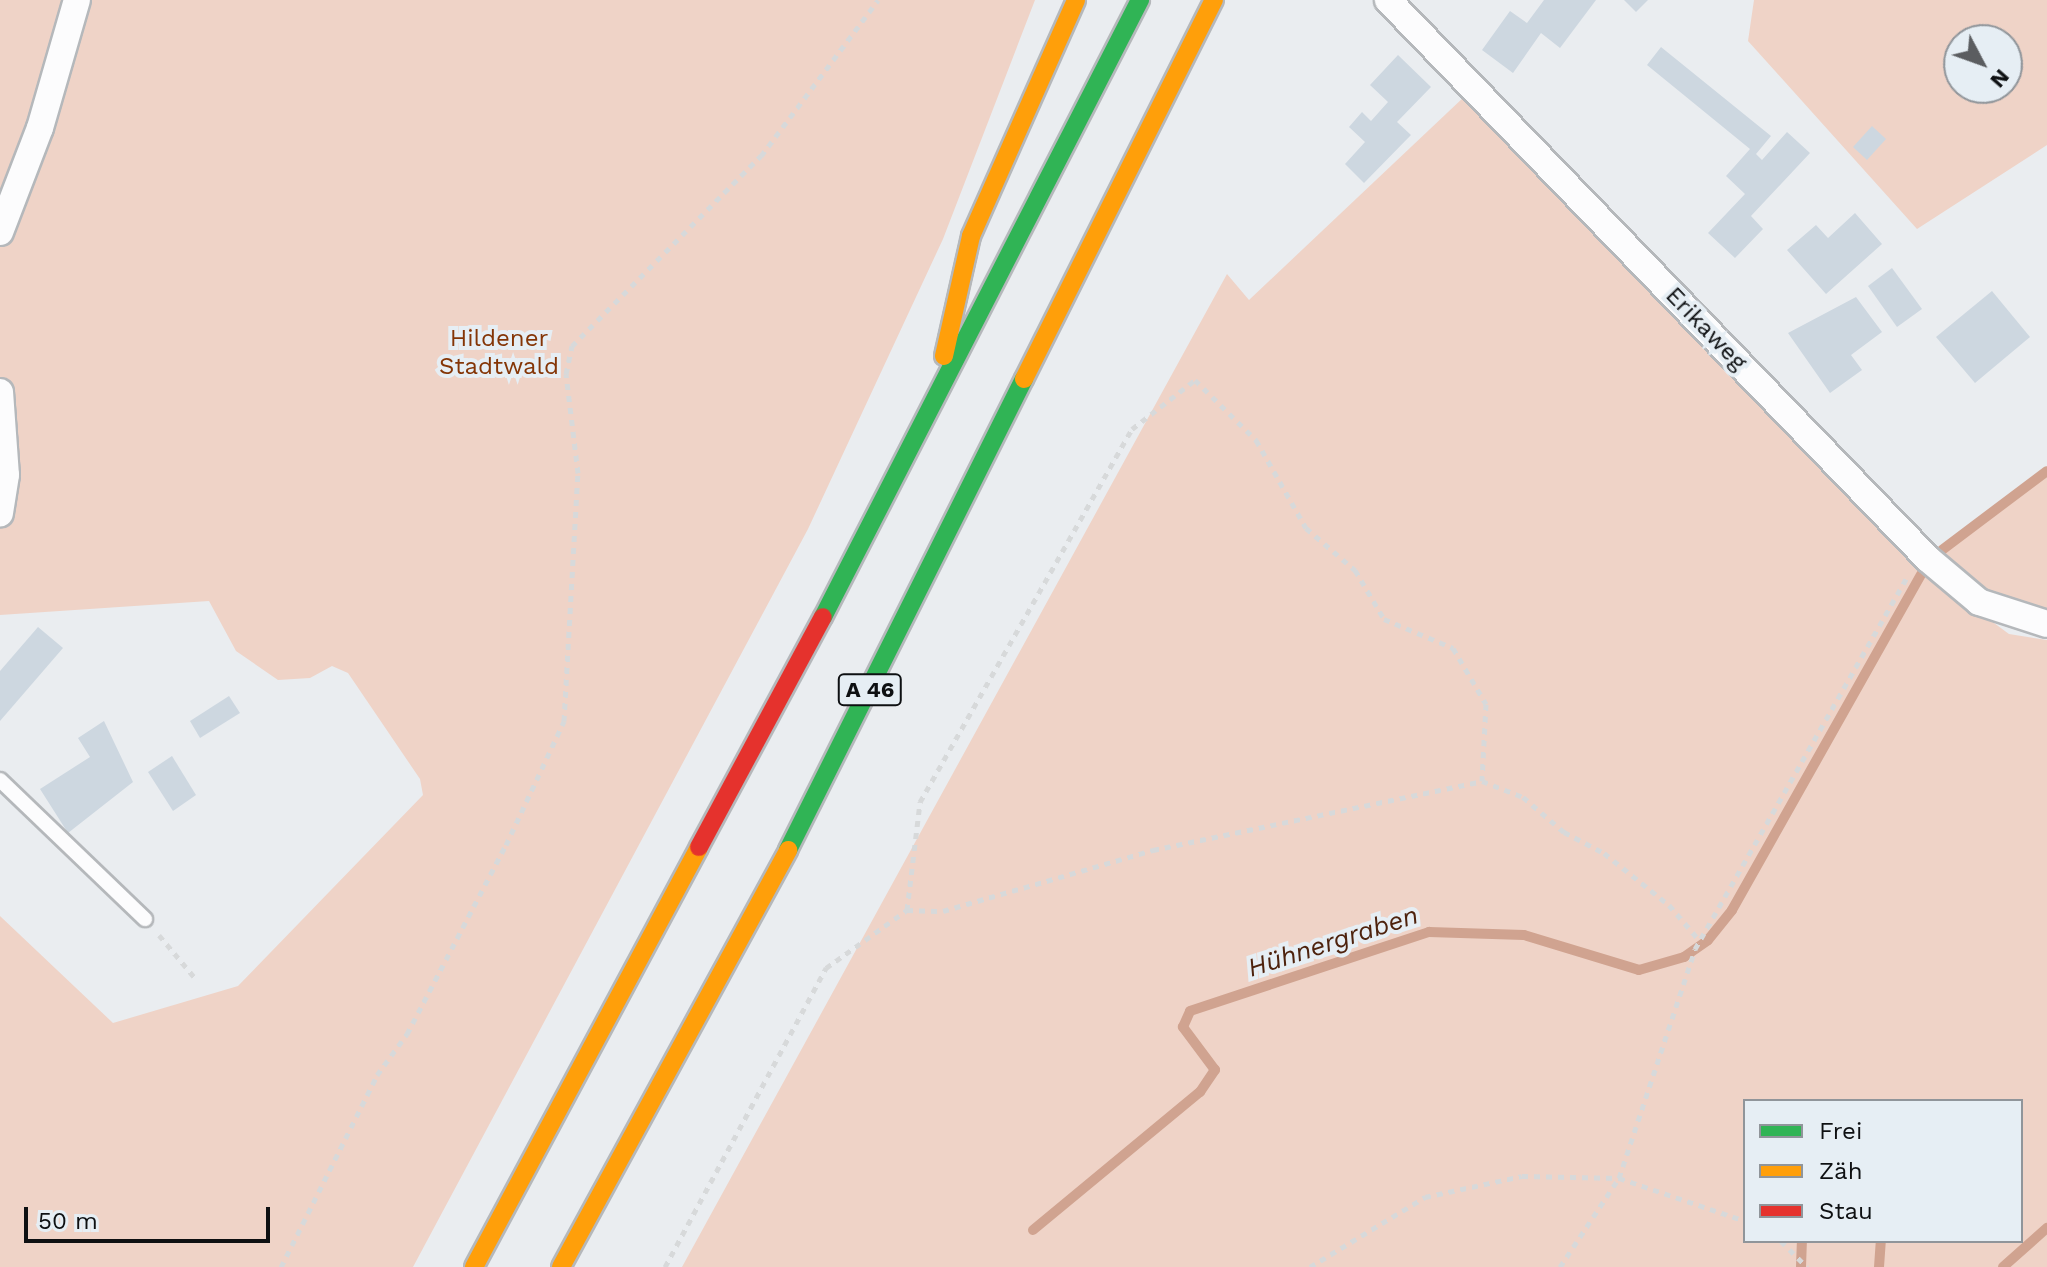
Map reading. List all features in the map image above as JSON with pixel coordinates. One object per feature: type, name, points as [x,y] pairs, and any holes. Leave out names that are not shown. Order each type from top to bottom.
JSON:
[{"type":"highway","points":[[932,413],[971,236],[1076,0]]},
{"type":"highway","points":[[474,1267],[932,413],[1140,0]]},
{"type":"highway","name":"A 46","points":[[561,1267],[795,836],[1165,104],[1214,0]]},
{"type":"highway","points":[[1165,104],[1239,0]]},
{"type":"street","points":[[0,232],[40,128],[77,0]]},
{"type":"street","name":"Erikaweg","points":[[1388,0],[1928,559],[1979,602],[2047,624]]},
{"type":"street","points":[[0,392],[6,475],[0,514]]},
{"type":"lane","points":[[0,780],[145,919]]},
{"type":"path","points":[[281,1267],[377,1075],[407,1034],[506,845],[564,721],[578,473],[566,374],[572,346],[761,156],[878,0]]},
{"type":"path","points":[[907,910],[920,802],[1132,429],[1195,380],[1256,440],[1306,528],[1355,570],[1384,619],[1453,648],[1486,704],[1482,781]]},
{"type":"path","points":[[1560,1267],[1619,1178],[1700,941],[1910,572],[1928,559]]},
{"type":"path","points":[[665,1267],[826,968],[907,910],[943,911],[1153,850],[1482,781],[1523,797],[1564,832],[1604,853],[1669,905],[1700,941]]},
{"type":"path","points":[[145,919],[195,978]]},
{"type":"path","points":[[1310,1267],[1367,1228],[1439,1193],[1522,1176],[1619,1178],[1743,1220]]},
{"type":"path","points":[[1783,1243],[1807,1267]]},
{"type":"green space","name":"Hildener Stadtwald","points":[[0,0],[1035,0],[943,239],[808,529],[413,1267],[0,1267],[0,916],[113,1023],[238,986],[423,795],[420,779],[348,673],[332,666],[310,678],[278,680],[236,651],[209,601],[0,615]]},
{"type":"green space","points":[[1754,0],[2047,0],[2047,145],[1917,229],[1748,41]]},
{"type":"green space","points":[[1465,96],[1907,559],[2009,634],[2047,640],[2047,1267],[682,1267],[1227,274],[1249,300]]},
{"type":"green space","points":[[2047,472],[2047,615],[1977,591],[1935,552]]},
{"type":"building","points":[[1544,0],[1596,0],[1560,48],[1541,33],[1513,73],[1482,50],[1510,11],[1527,23]]},
{"type":"building","points":[[1624,0],[1648,0],[1636,12]]},
{"type":"building","points":[[1661,47],[1771,136],[1756,154],[1762,160],[1787,132],[1810,153],[1751,216],[1763,229],[1735,258],[1708,233],[1745,194],[1726,176],[1750,149],[1647,65]]},
{"type":"building","points":[[1398,55],[1431,87],[1397,122],[1411,135],[1364,183],[1345,164],[1365,142],[1349,127],[1362,112],[1371,121],[1388,102],[1370,85]]},
{"type":"building","points":[[1872,126],[1886,139],[1867,160],[1853,147]]},
{"type":"building","points":[[1855,213],[1882,244],[1826,294],[1787,250],[1816,225],[1828,238]]},
{"type":"building","points":[[1892,268],[1922,309],[1897,327],[1868,286]]},
{"type":"building","points":[[1992,291],[2030,337],[1975,383],[1936,337]]},
{"type":"building","points":[[1856,297],[1882,332],[1851,355],[1862,370],[1830,393],[1788,333]]},
{"type":"building","points":[[38,627],[63,648],[0,721],[0,671]]},
{"type":"building","points":[[229,696],[240,713],[200,738],[190,721]]},
{"type":"building","points":[[104,721],[133,782],[68,833],[40,789],[90,757],[78,738]]},
{"type":"building","points":[[172,756],[196,795],[173,811],[148,772]]},
{"type":"waterway","name":"Hühnergraben","points":[[1942,550],[2047,471]]},
{"type":"waterway","name":"Hühnergraben","points":[[1033,1230],[1200,1092],[1215,1070],[1183,1027],[1190,1011],[1429,932],[1524,935],[1639,970],[1684,957],[1708,940],[1732,910],[1921,575]]},
{"type":"waterway","points":[[2003,1267],[2047,1228]]},
{"type":"waterway","points":[[1801,1267],[1802,1243]]},
{"type":"waterway","points":[[1879,1267],[1881,1243]]},
{"type":"traffic: fast","points":[[823,617],[1140,0]]},
{"type":"traffic: fast","points":[[788,850],[1024,379]]},
{"type":"traffic: slow","points":[[944,356],[971,236],[1076,0]]},
{"type":"traffic: slow","points":[[1024,379],[1214,0]]},
{"type":"traffic: slow","points":[[474,1267],[699,847]]},
{"type":"traffic: slow","points":[[561,1267],[788,850]]},
{"type":"traffic: jam","points":[[699,847],[823,617]]}]
